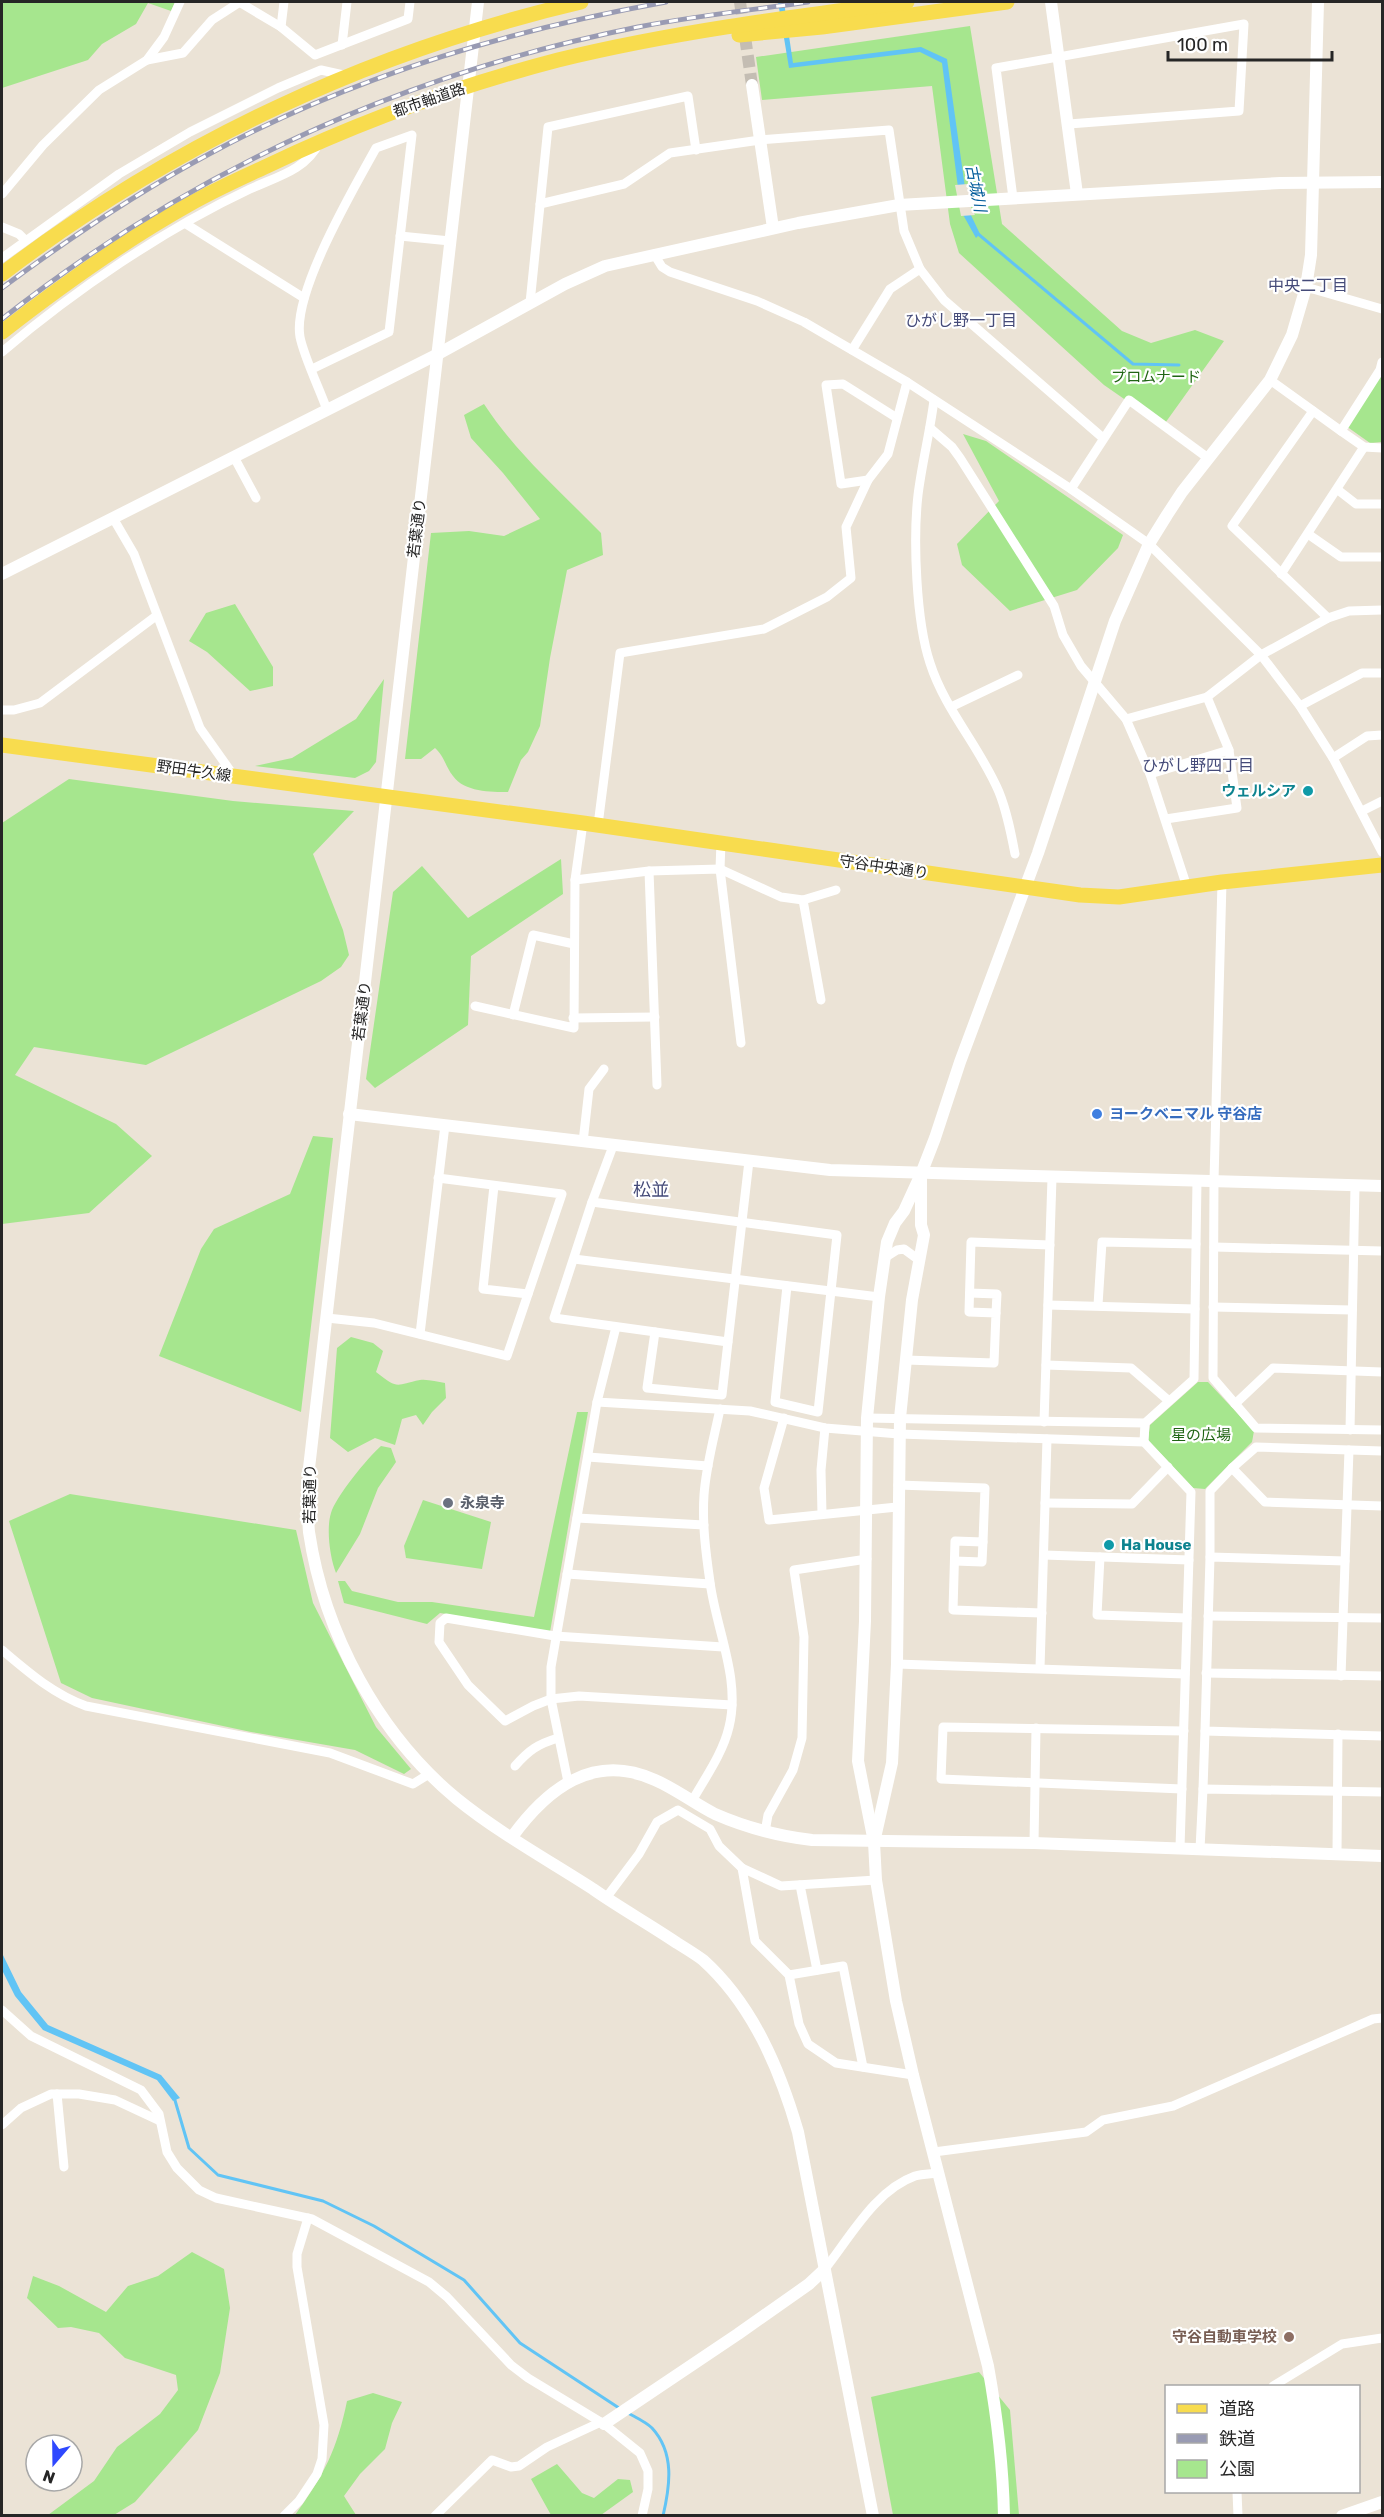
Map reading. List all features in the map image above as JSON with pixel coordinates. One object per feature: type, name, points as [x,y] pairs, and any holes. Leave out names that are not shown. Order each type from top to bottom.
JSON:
[{"type":"main road","points":[[2,274],[85,216],[159,169],[287,100],[429,45],[581,2]]},
{"type":"main road","name":"都市軸道路","points":[[2,332],[86,269],[188,205],[321,140],[405,107],[561,60],[712,30],[907,2]]},
{"type":"main road","points":[[712,30],[740,35],[774,32],[1007,2]]},
{"type":"main road","name":"野田牛久線","points":[[2,745],[386,796]]},
{"type":"main road","name":"守谷中央通り","points":[[386,796],[1080,895],[1119,897],[1222,882],[1382,854]]},
{"type":"street","points":[[147,60],[164,37],[180,2]]},
{"type":"street","points":[[2,194],[43,144],[99,90],[147,60],[183,52],[212,20],[239,2],[281,27],[315,55],[408,19],[410,2]]},
{"type":"street","points":[[281,27],[284,2]]},
{"type":"street","points":[[342,45],[347,2]]},
{"type":"street","name":"若葉通り","points":[[478,2],[466,87],[438,354],[309,1468],[309,1530],[317,1575],[335,1629],[362,1686],[395,1733],[429,1774],[457,1799],[512,1837],[703,1960],[736,1998],[767,2047],[786,2091],[798,2133],[873,2516]]},
{"type":"street","points":[[1051,2],[1077,194]]},
{"type":"street","points":[[1004,2516],[997,2412],[988,2366],[896,2001],[876,1880],[874,1842],[858,1761],[867,1559],[867,1418],[879,1297],[887,1242],[921,1174],[960,1062],[1026,887],[1115,621],[1149,544],[1182,492],[1270,380],[1292,335],[1306,287],[1311,255],[1318,2]]},
{"type":"street","points":[[1013,198],[996,68],[1244,24],[1239,111],[1069,124]]},
{"type":"street","points":[[2,258],[119,174],[190,132],[278,88],[321,70],[349,76]]},
{"type":"street","points":[[752,85],[773,228]]},
{"type":"street","points":[[530,303],[548,127],[688,96],[696,150]]},
{"type":"street","points":[[540,204],[624,184],[670,153],[760,140],[889,130],[904,231],[920,269],[944,300],[1103,438]]},
{"type":"street","points":[[312,369],[388,332],[412,135],[376,148],[344,206],[304,298],[300,336],[312,369],[327,410]]},
{"type":"street","points":[[2,352],[80,293],[186,224],[246,191],[305,164],[314,154],[321,140]]},
{"type":"street","points":[[2,574],[438,354],[586,273],[654,254],[773,228],[899,205],[1314,182],[1383,182]]},
{"type":"street","points":[[186,224],[304,298]]},
{"type":"street","points":[[2,227],[19,234],[25,240]]},
{"type":"street","points":[[400,236],[450,241]]},
{"type":"street","points":[[654,254],[663,267],[670,272],[767,306],[804,322],[907,382],[1071,489],[1149,544],[1261,655],[1300,706],[1333,758],[1382,854]]},
{"type":"street","points":[[852,350],[890,289],[920,269]]},
{"type":"street","points":[[1306,287],[1383,309]]},
{"type":"street","points":[[1341,431],[1383,362]]},
{"type":"street","points":[[1270,380],[1365,447],[1383,448]]},
{"type":"street","points":[[475,1006],[573,1028],[574,880],[590,824],[620,653],[764,629],[828,597],[851,578],[846,527],[868,480],[888,454],[907,382]]},
{"type":"street","points":[[868,480],[841,484],[826,385],[843,384],[897,418]]},
{"type":"street","points":[[934,400],[918,496],[917,573],[923,636],[928,655],[951,707],[999,791],[1015,854]]},
{"type":"street","points":[[1071,489],[1129,400],[1208,458]]},
{"type":"street","points":[[1312,411],[1232,526],[1328,618]]},
{"type":"street","points":[[930,428],[952,447],[960,458],[1054,606],[1063,635],[1081,666],[1126,719],[1150,774],[1186,887]]},
{"type":"street","points":[[1281,574],[1365,447]]},
{"type":"street","points":[[234,457],[256,498]]},
{"type":"street","points":[[1338,490],[1356,504],[1383,504]]},
{"type":"street","points":[[113,518],[134,554],[200,728],[234,776]]},
{"type":"street","points":[[1308,534],[1341,557],[1383,556]]},
{"type":"street","points":[[1126,719],[1207,697],[1261,655],[1328,618],[1349,611],[1383,610]]},
{"type":"street","points":[[2,710],[14,710],[40,703],[156,616]]},
{"type":"street","points":[[1300,706],[1362,673],[1383,673]]},
{"type":"street","points":[[951,707],[1018,675]]},
{"type":"street","points":[[1166,819],[1237,808],[1229,750],[1207,697]]},
{"type":"street","points":[[1333,758],[1366,736],[1383,735]]},
{"type":"street","points":[[1150,774],[1229,750]]},
{"type":"street","points":[[1362,811],[1383,801]]},
{"type":"street","points":[[721,842],[720,869],[741,1043]]},
{"type":"street","points":[[574,880],[649,871],[720,869],[781,897],[803,900],[836,890]]},
{"type":"street","points":[[649,871],[657,1085]]},
{"type":"street","points":[[1222,882],[1214,1180],[1213,1378],[1256,1428],[1383,1430]]},
{"type":"street","points":[[803,900],[821,1000]]},
{"type":"street","points":[[513,1014],[533,935],[574,944]]},
{"type":"street","points":[[573,1018],[655,1017]]},
{"type":"street","points":[[583,1142],[590,1089],[604,1069]]},
{"type":"street","points":[[349,1114],[830,1170],[1383,1186]]},
{"type":"street","points":[[420,1334],[445,1125]]},
{"type":"street","points":[[613,1146],[554,1318],[728,1342]]},
{"type":"street","points":[[655,1332],[647,1388],[722,1395],[749,1161]]},
{"type":"street","points":[[874,1842],[892,1763],[897,1664],[899,1434],[912,1300],[924,1235],[921,1225],[921,1174]]},
{"type":"street","points":[[327,1318],[374,1323],[507,1356],[562,1194],[438,1178]]},
{"type":"street","points":[[1044,1422],[1052,1178]]},
{"type":"street","points":[[867,1418],[1145,1423],[1194,1379],[1197,1180]]},
{"type":"street","points":[[494,1186],[483,1289],[528,1294]]},
{"type":"street","points":[[1350,1430],[1355,1186]]},
{"type":"street","points":[[592,1202],[837,1235],[818,1412],[775,1402],[787,1286]]},
{"type":"street","points":[[996,1313],[969,1312],[971,1242],[1050,1245]]},
{"type":"street","points":[[1098,1305],[1102,1242],[1196,1244]]},
{"type":"street","points":[[1214,1247],[1383,1251]]},
{"type":"street","points":[[886,1257],[897,1250],[904,1249],[919,1260]]},
{"type":"street","points":[[574,1259],[879,1297]]},
{"type":"street","points":[[906,1360],[994,1363],[997,1294],[970,1293]]},
{"type":"street","points":[[1048,1305],[1195,1310]]},
{"type":"street","points":[[1214,1307],[1352,1310]]},
{"type":"street","points":[[568,1782],[551,1699],[551,1667],[597,1402],[616,1327]]},
{"type":"street","points":[[1046,1365],[1131,1368],[1169,1401]]},
{"type":"street","points":[[1235,1404],[1273,1368],[1383,1372]]},
{"type":"street","points":[[597,1402],[750,1411],[825,1428],[867,1432],[1144,1442],[1191,1492],[1180,1848]]},
{"type":"street","points":[[692,1801],[721,1748],[729,1728],[732,1705],[731,1685],[710,1584],[704,1526],[704,1495],[720,1409]]},
{"type":"street","points":[[783,1418],[764,1488],[769,1520],[897,1507]]},
{"type":"street","points":[[1144,1442],[1145,1423]]},
{"type":"street","points":[[822,1514],[821,1470],[825,1428]]},
{"type":"street","points":[[1040,1668],[1047,1439]]},
{"type":"street","points":[[1200,1849],[1210,1557],[1210,1491],[1256,1447],[1383,1451]]},
{"type":"street","points":[[1341,1676],[1349,1450]]},
{"type":"street","points":[[588,1457],[708,1466]]},
{"type":"street","points":[[1045,1503],[1132,1504],[1168,1467]]},
{"type":"street","points":[[1232,1468],[1265,1502],[1383,1506]]},
{"type":"street","points":[[898,1485],[985,1488],[982,1562],[955,1561]]},
{"type":"street","points":[[577,1518],[704,1526]]},
{"type":"street","points":[[983,1542],[955,1541],[953,1610],[1042,1613]]},
{"type":"street","points":[[1044,1555],[1189,1560]]},
{"type":"street","points":[[1100,1557],[1097,1615],[1187,1618]]},
{"type":"street","points":[[1210,1557],[1345,1562]]},
{"type":"street","points":[[765,1832],[768,1815],[793,1770],[802,1738],[804,1637],[794,1570],[867,1559]]},
{"type":"street","points":[[567,1574],[710,1584]]},
{"type":"street","points":[[1208,1616],[1383,1618]]},
{"type":"street","points":[[723,1647],[555,1636],[446,1618],[440,1623],[439,1642],[468,1685],[505,1721],[551,1699],[579,1696],[732,1705]]},
{"type":"street","points":[[2,1650],[64,1697],[87,1706],[330,1753],[413,1784],[429,1774]]},
{"type":"street","points":[[897,1664],[1185,1674]]},
{"type":"street","points":[[1206,1673],[1383,1676]]},
{"type":"street","points":[[1182,1789],[940,1779],[943,1727],[1184,1731]]},
{"type":"street","points":[[1034,1844],[1036,1728]]},
{"type":"street","points":[[1205,1731],[1383,1736]]},
{"type":"street","points":[[1337,1854],[1338,1734]]},
{"type":"street","points":[[515,1766],[528,1751],[539,1744],[558,1738]]},
{"type":"street","points":[[512,1837],[531,1811],[553,1791],[568,1782],[591,1774],[610,1771],[633,1773],[655,1780],[714,1813],[765,1832],[812,1840],[1180,1848],[1383,1856]]},
{"type":"street","points":[[1203,1789],[1383,1792]]},
{"type":"street","points":[[606,1898],[639,1854],[657,1821],[678,1810],[710,1829],[718,1846],[742,1868],[774,1884],[800,1885],[876,1880]]},
{"type":"street","points":[[742,1868],[755,1941],[789,1976],[799,2024],[808,2044],[836,2062],[913,2074]]},
{"type":"street","points":[[800,1885],[817,1970]]},
{"type":"street","points":[[789,1976],[843,1966],[863,2067]]},
{"type":"street","points":[[2,2010],[16,2025],[38,2040],[141,2090],[152,2102],[160,2121],[167,2152],[177,2168],[199,2190],[216,2198],[308,2218],[429,2282],[447,2297],[511,2365],[528,2378],[602,2423],[640,2453],[648,2471],[648,2489],[642,2516]]},
{"type":"street","points":[[934,2152],[1086,2132],[1103,2120],[1173,2106],[1373,2019],[1383,2018]]},
{"type":"street","points":[[2,2125],[30,2103],[57,2094],[79,2094],[115,2100],[160,2121]]},
{"type":"street","points":[[57,2094],[64,2167]]},
{"type":"street","points":[[435,2516],[492,2460],[511,2467],[519,2466],[547,2447],[617,2416],[747,2328],[809,2284],[824,2270],[873,2208],[889,2192],[915,2176],[939,2173]]},
{"type":"street","points":[[284,2516],[307,2490],[317,2474],[322,2459],[324,2425],[297,2267],[297,2254],[308,2218]]},
{"type":"street","points":[[1275,2385],[1342,2344],[1383,2338]]},
{"type":"street","points":[[1237,2493],[1238,2516]]},
{"type":"street","points":[[1342,2516],[1383,2502]]},
{"type":"green space","points":[[2,2],[175,2],[171,11],[148,3],[136,24],[102,44],[88,60],[2,88]]},
{"type":"green space","name":"プロムナード","points":[[970,26],[1002,224],[1122,331],[1151,343],[1195,330],[1224,341],[1163,426],[1104,385],[959,253],[950,224],[932,86],[762,100],[756,57]]},
{"type":"green space","points":[[1382,369],[1382,442],[1370,443],[1346,426]]},
{"type":"green space","points":[[484,404],[524,455],[601,533],[603,555],[567,570],[540,726],[528,752],[521,760],[508,792],[478,790],[464,785],[453,776],[435,748],[421,759],[405,759],[431,533],[469,531],[504,536],[540,519],[471,438],[464,415]]},
{"type":"green space","points":[[963,434],[986,441],[1123,535],[1118,548],[1077,590],[1010,611],[962,565],[957,544],[999,501]]},
{"type":"green space","points":[[235,604],[273,667],[273,686],[250,691],[207,652],[189,641],[206,613]]},
{"type":"green space","points":[[384,679],[376,762],[369,771],[355,778],[255,766],[292,758],[356,719]]},
{"type":"green space","points":[[69,779],[233,801],[354,811],[313,854],[343,930],[349,955],[341,967],[321,981],[146,1065],[34,1047],[15,1075],[116,1124],[152,1156],[89,1213],[2,1224],[2,823]]},
{"type":"green space","points":[[561,859],[563,894],[471,956],[468,1025],[375,1088],[366,1079],[393,892],[422,866],[468,918]]},
{"type":"green space","points":[[313,1136],[333,1138],[301,1412],[159,1356],[201,1249],[214,1229],[290,1194]]},
{"type":"green space","points":[[351,1337],[373,1343],[383,1351],[376,1372],[393,1384],[423,1380],[445,1383],[446,1398],[423,1425],[416,1415],[402,1419],[395,1445],[375,1438],[348,1452],[330,1438],[337,1348]]},
{"type":"green space","name":"星の広場","points":[[1198,1382],[1208,1382],[1254,1431],[1252,1442],[1205,1489],[1193,1488],[1148,1440],[1150,1425]]},
{"type":"green space","points":[[577,1412],[588,1412],[550,1632],[440,1613],[427,1624],[344,1603],[338,1581],[345,1581],[352,1591],[398,1602],[432,1602],[534,1617]]},
{"type":"green space","points":[[381,1446],[391,1448],[396,1462],[378,1488],[360,1534],[336,1573],[329,1543],[331,1513],[353,1478]]},
{"type":"green space","points":[[70,1494],[296,1530],[313,1603],[376,1727],[411,1769],[404,1774],[355,1750],[251,1732],[92,1698],[61,1683],[9,1521]]},
{"type":"green space","points":[[423,1500],[491,1522],[482,1569],[406,1558],[404,1546]]},
{"type":"green space","points":[[192,2252],[224,2269],[230,2308],[220,2373],[198,2430],[135,2502],[114,2515],[48,2515],[78,2493],[84,2493],[84,2488],[94,2481],[117,2447],[160,2414],[178,2390],[176,2375],[125,2358],[99,2333],[71,2327],[58,2328],[27,2298],[33,2276],[59,2286],[106,2312],[128,2286],[158,2276]]},
{"type":"green space","points":[[979,2372],[1010,2410],[1019,2515],[893,2515],[871,2397]]},
{"type":"green space","points":[[373,2393],[402,2402],[392,2423],[385,2449],[360,2474],[344,2496],[356,2515],[295,2515],[314,2487],[334,2448],[347,2401]]},
{"type":"green space","points":[[557,2464],[582,2493],[594,2498],[618,2479],[630,2480],[633,2492],[601,2515],[551,2515],[531,2479]]},
{"type":"water","points":[[778,2],[784,2],[793,63],[921,47],[947,59],[968,209],[980,234],[976,238],[961,211],[942,63],[920,52],[789,68]]},
{"type":"water","points":[[2,1953],[21,1992],[48,2025],[161,2075],[180,2098],[173,2101],[157,2080],[43,2030],[15,1996],[2,1970]]},
{"type":"pier","points":[[968,184],[971,208],[975,215],[961,216],[955,185]]},
{"type":"waterway","name":"古城川","points":[[977,233],[1133,364],[1179,365]]},
{"type":"waterway","points":[[174,2097],[189,2148],[218,2175],[323,2201],[374,2226],[464,2280],[520,2343],[619,2408]]},
{"type":"waterway","points":[[628,2413],[652,2428],[664,2448],[669,2482],[663,2516]]},
{"type":"tunnel","points":[[740,2],[752,85]]},
{"type":"railway","points":[[2,288],[78,234],[157,184],[211,153],[320,101],[376,79],[490,42],[607,13],[666,2]]},
{"type":"railway","points":[[2,319],[74,266],[148,218],[224,174],[302,135],[383,101],[466,72],[551,47],[659,23],[808,2]]},
{"type":"place","name":"ウェルシア","points":[[1308,791]]},
{"type":"place","name":"ヨークベニマル 守谷店","points":[[1097,1114]]},
{"type":"place","name":"永泉寺","points":[[448,1503]]},
{"type":"place","name":"Ha House","points":[[1109,1545]]},
{"type":"place","name":"守谷自動車学校","points":[[1289,2337]]},
{"type":"district","name":"中央二丁目","points":[[1308,285]]},
{"type":"district","name":"ひがし野一丁目","points":[[961,320]]},
{"type":"district","name":"ひがし野四丁目","points":[[1198,765]]},
{"type":"district","name":"松並","points":[[651,1190]]}]
